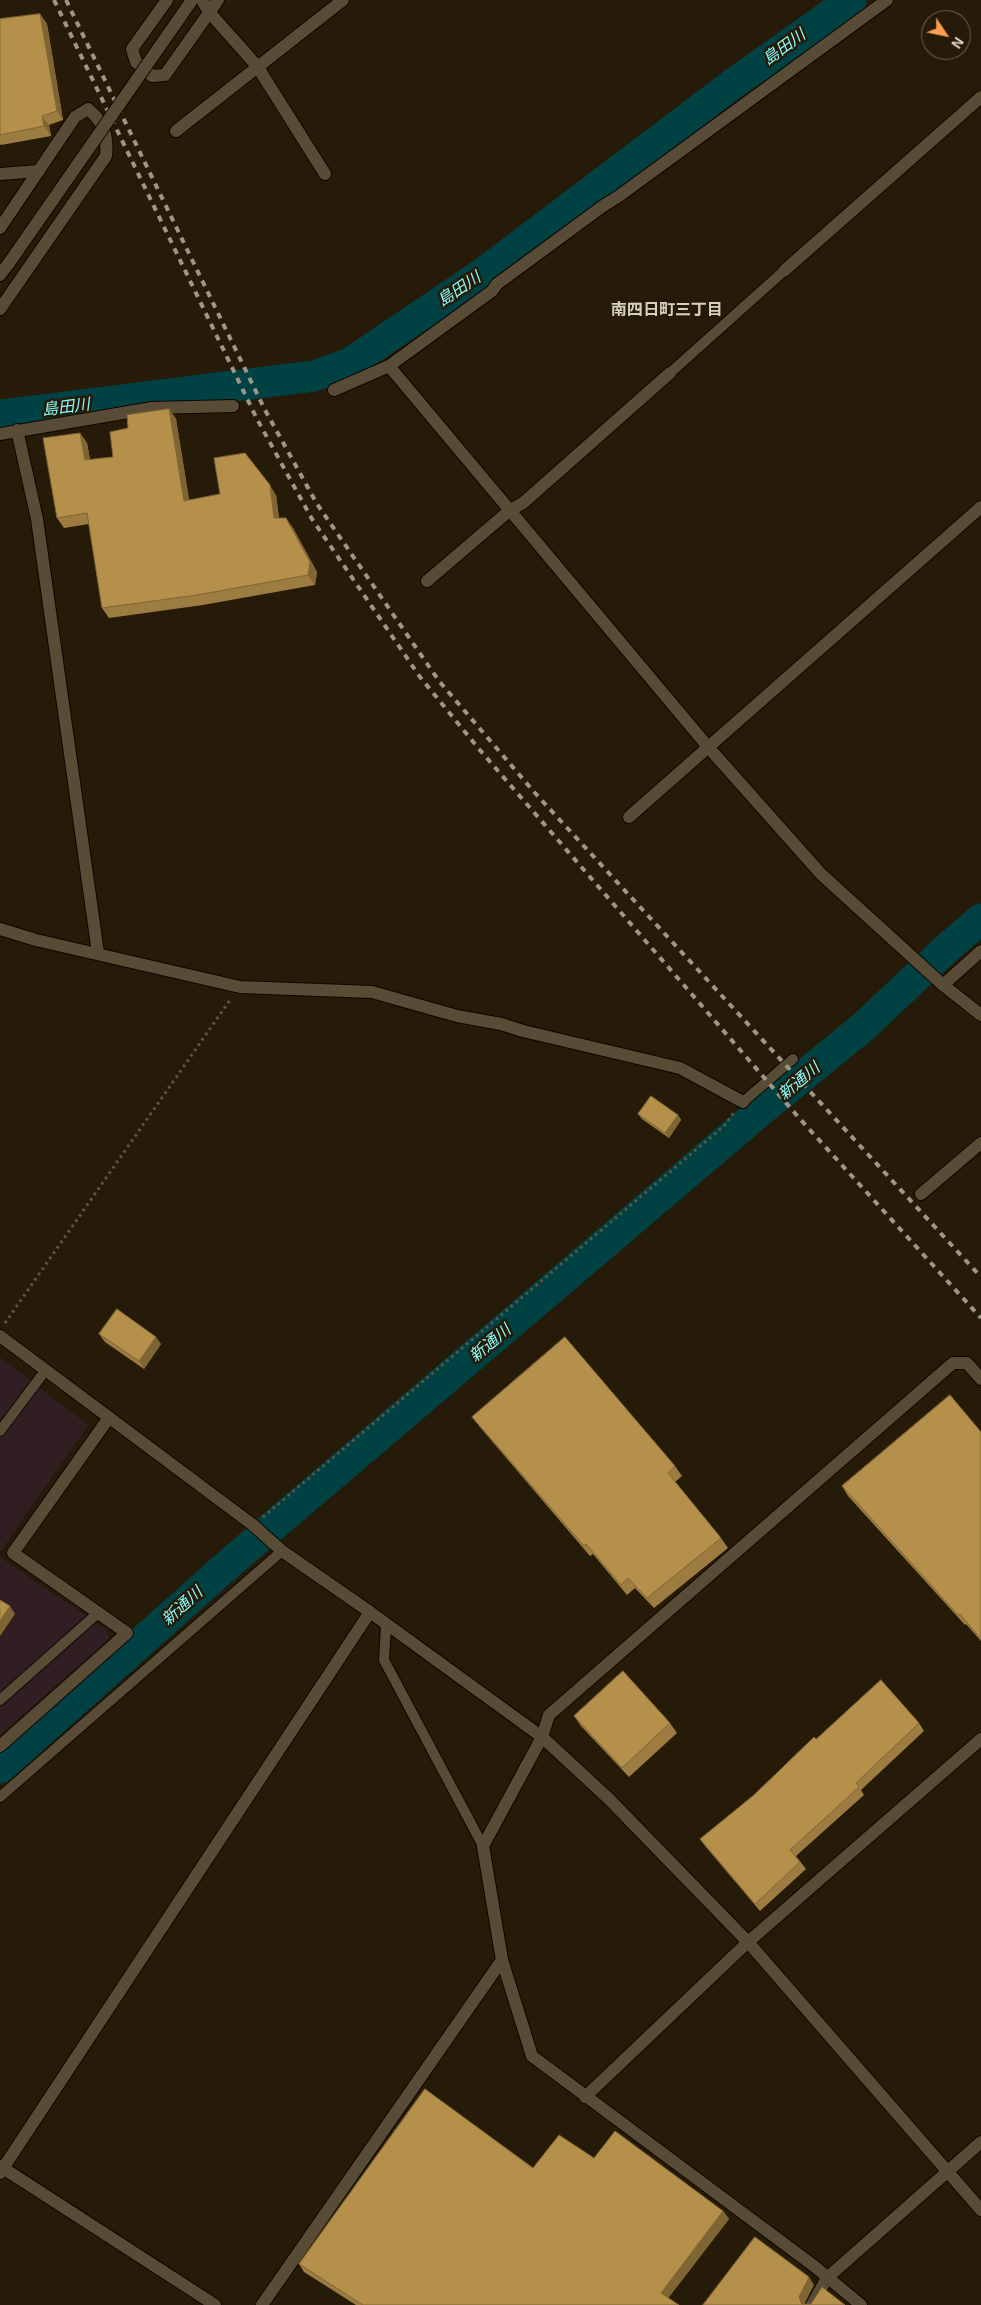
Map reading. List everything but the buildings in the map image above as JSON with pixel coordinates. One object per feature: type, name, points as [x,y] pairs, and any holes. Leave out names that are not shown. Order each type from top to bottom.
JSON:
[{"type":"street","points":[[167,0],[132,49],[136,62],[152,76],[165,75],[218,0]]},
{"type":"street","points":[[0,275],[192,0]]},
{"type":"street","points":[[202,0],[209,12],[257,66],[325,174]]},
{"type":"street","points":[[176,131],[343,0]]},
{"type":"street","points":[[334,390],[389,366],[492,291],[497,284],[603,206],[887,0]]},
{"type":"street","points":[[785,270],[981,97]]},
{"type":"street","points":[[0,228],[75,117],[88,109],[100,118],[107,142],[106,156],[0,308]]},
{"type":"street","points":[[0,174],[39,171]]},
{"type":"street","points":[[389,366],[709,748],[821,874],[943,986],[981,1016]]},
{"type":"street","points":[[427,582],[509,511],[523,503],[670,373]]},
{"type":"street","points":[[0,434],[152,408],[233,406]]},
{"type":"street","points":[[18,430],[38,519],[98,954]]},
{"type":"street","points":[[629,817],[981,506]]},
{"type":"street","points":[[0,929],[36,940],[240,987],[372,992],[457,1016],[501,1024],[523,1031],[680,1068],[744,1102]]},
{"type":"street","points":[[943,986],[981,951]]},
{"type":"street","points":[[921,1194],[981,1143]]},
{"type":"street","points":[[0,1336],[254,1527],[277,1547],[542,1737],[609,1799],[748,1942],[797,2001],[981,2210]]},
{"type":"street","points":[[861,2305],[814,2266],[532,2056],[502,1960],[483,1846],[542,1737],[549,1715],[953,1363],[967,1363],[981,1379]]},
{"type":"street","points":[[0,1746],[127,1633],[13,1553],[108,1419]]},
{"type":"street","points":[[215,2305],[1,2169],[370,1612]]},
{"type":"street","points":[[585,2097],[748,1942],[981,1739]]},
{"type":"street","points":[[262,2305],[502,1960]]},
{"type":"street","points":[[812,2305],[827,2278],[981,2142]]},
{"type":"lane","points":[[670,373],[785,270]]},
{"type":"lane","points":[[744,1102],[793,1059]]},
{"type":"lane","points":[[0,1431],[45,1370]]},
{"type":"lane","points":[[0,1797],[277,1547]]},
{"type":"lane","points":[[0,1700],[98,1613]]},
{"type":"lane","points":[[386,1626],[384,1660],[483,1846]]},
{"type":"path","points":[[0,1329],[240,987]]},
{"type":"path","points":[[254,1527],[724,1126],[744,1102]]},
{"type":"shaded area","points":[[0,1357],[88,1425],[0,1552]]},
{"type":"shaded area","points":[[0,1557],[107,1630],[109,1639],[0,1735]]},
{"type":"waterway","name":"島田川","points":[[0,415],[314,376],[350,363],[483,273],[730,86],[851,0]]},
{"type":"waterway","name":"新通川","points":[[0,1768],[232,1561],[764,1108],[863,1027],[947,948],[981,919]]},
{"type":"railway","points":[[54,0],[257,419],[312,519],[420,677],[479,749],[800,1119],[981,1318]]},
{"type":"railway","points":[[66,0],[264,408],[317,504],[439,681],[535,793],[981,1277]]},
{"type":"district","name":"南四日町三丁目","points":[[667,310]]}]
